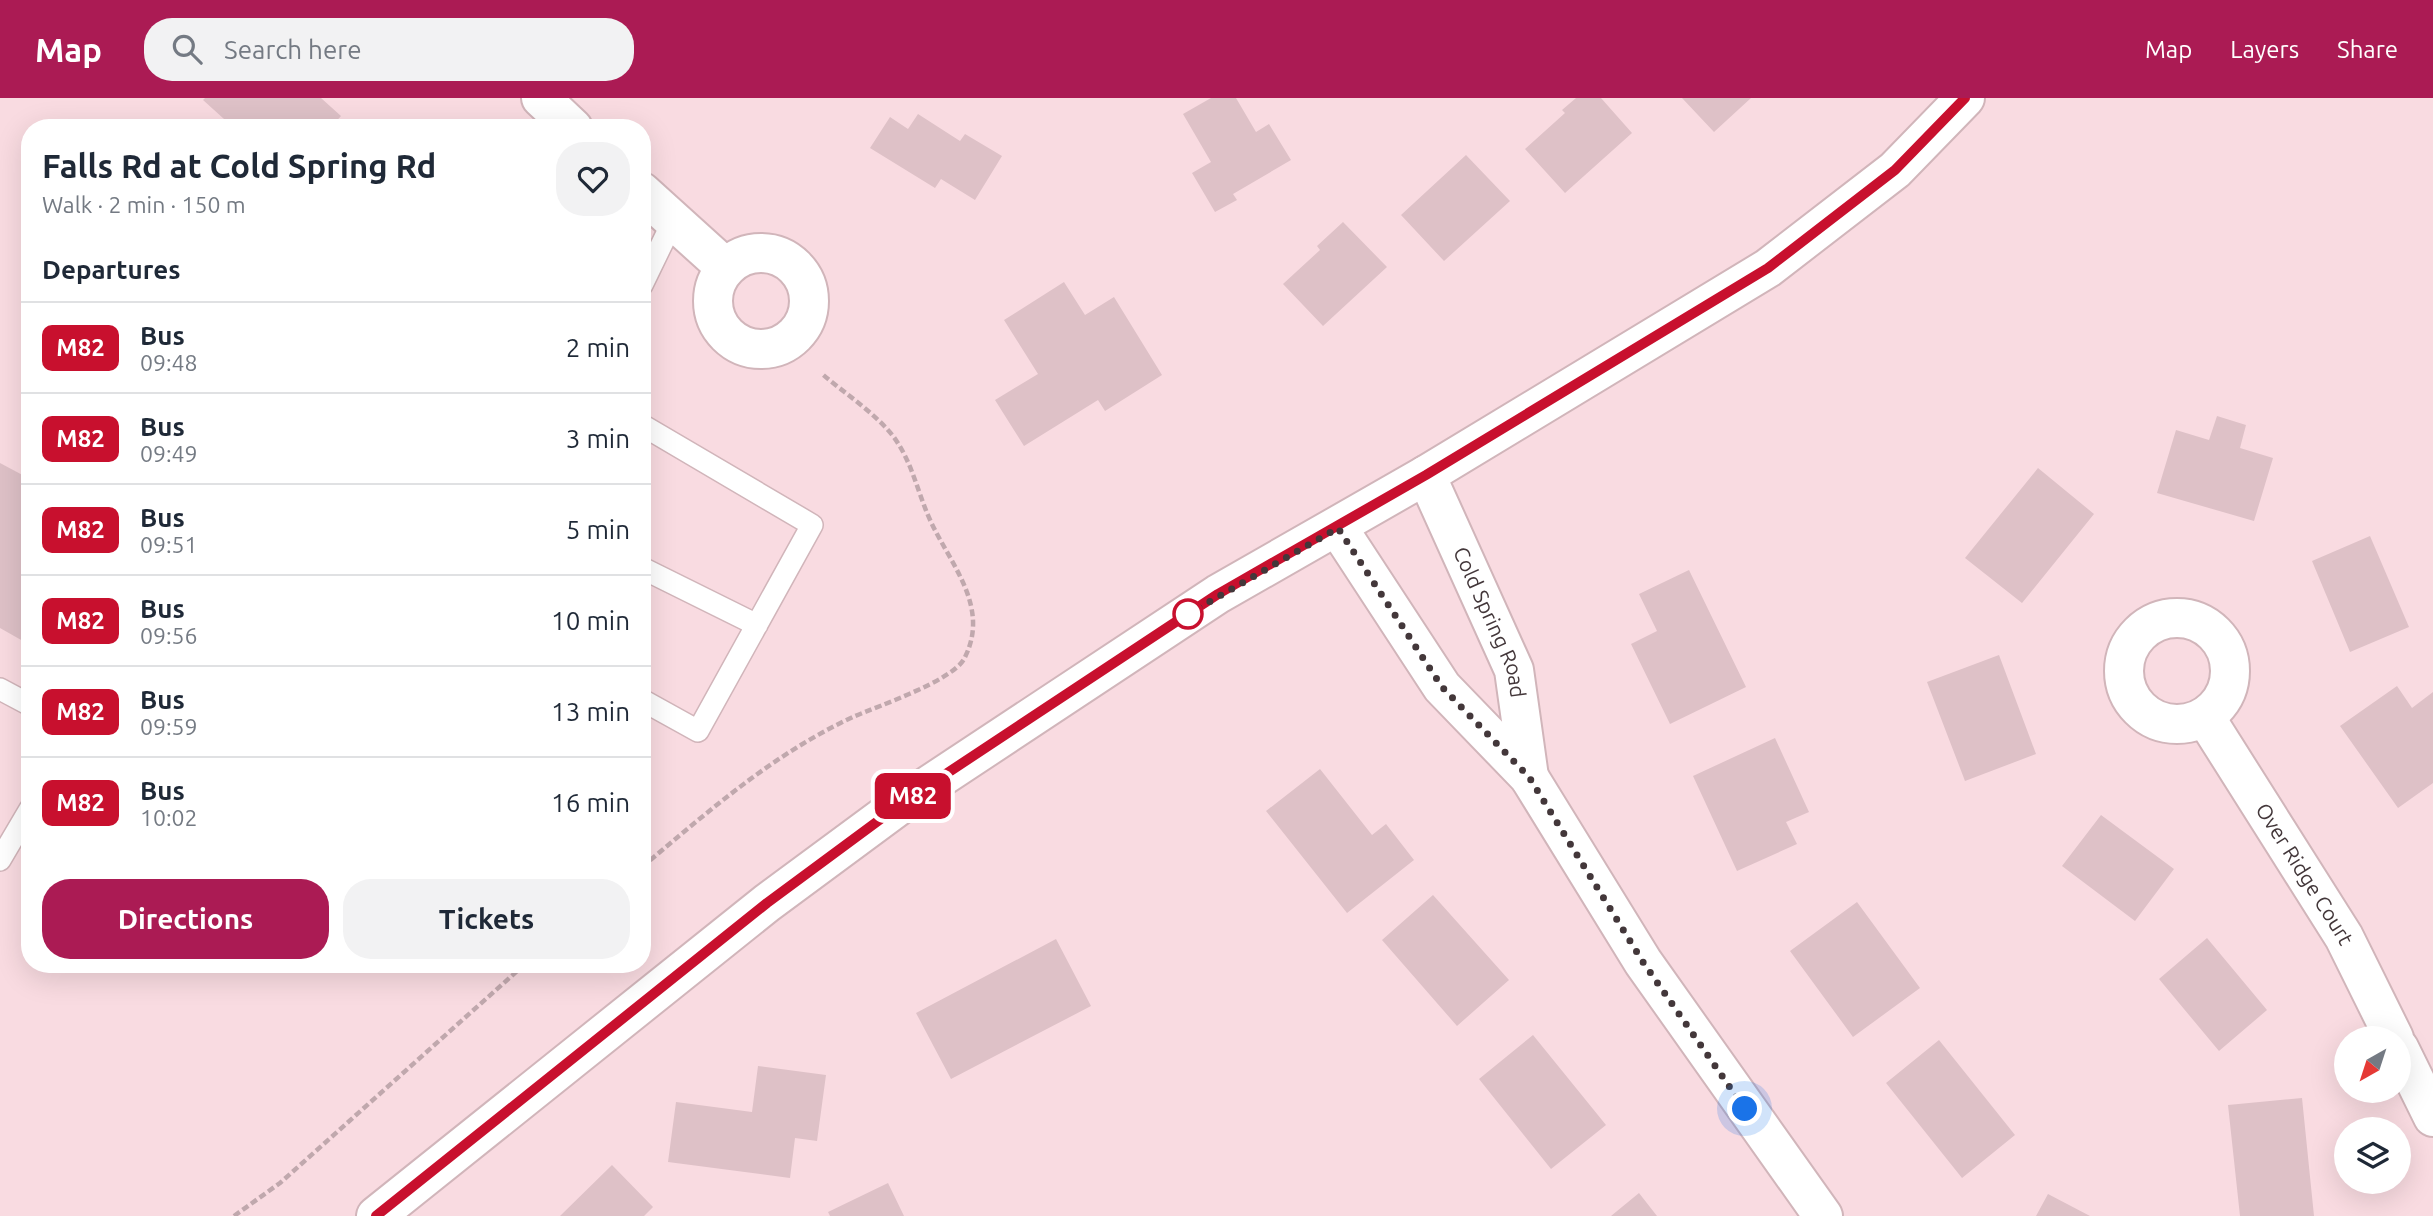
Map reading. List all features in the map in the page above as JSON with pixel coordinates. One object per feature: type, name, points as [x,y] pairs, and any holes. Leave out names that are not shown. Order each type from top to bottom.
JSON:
[{"type":"main road","points":[[541,98],[563,119]]},
{"type":"main road","points":[[376,1216],[767,903],[905,801],[1218,594],[1338,528],[1768,268],[1895,170],[1965,98]]},
{"type":"main road","points":[[651,200],[726,268]]},
{"type":"main road","name":"Cold Spring Road","points":[[1426,475],[1514,670],[1529,777]]},
{"type":"main road","name":"Cold Spring Road","points":[[1338,528],[1442,687],[1529,777],[1643,962],[1823,1216]]},
{"type":"main road","name":"Over Ridge Court","points":[[2204,716],[2344,937],[2388,1026]]},
{"type":"main road","points":[[2412,1074],[2433,1117]]},
{"type":"lane","points":[[651,266],[673,221]]},
{"type":"lane","points":[[651,430],[812,525],[698,731],[651,705]]},
{"type":"lane","points":[[651,572],[757,625]]},
{"type":"lane","points":[[0,689],[21,700]]},
{"type":"lane","points":[[3,847],[21,821]]},
{"type":"path","points":[[651,859],[749,777],[841,723],[937,682],[963,660],[973,628],[968,587],[930,521],[910,460],[891,433],[821,373]]},
{"type":"path","points":[[234,1216],[280,1183],[515,973]]},
{"type":"building","points":[[321,98],[341,116],[338,119],[224,119],[203,100]]},
{"type":"building","points":[[1211,98],[1236,98],[1256,132],[1269,124],[1291,160],[1233,194],[1237,200],[1215,212],[1192,173],[1211,162],[1183,114]]},
{"type":"building","points":[[1576,98],[1601,98],[1632,133],[1565,193],[1525,149],[1565,113],[1562,110]]},
{"type":"building","points":[[1682,98],[1751,98],[1714,132]]},
{"type":"building","points":[[918,114],[960,141],[965,134],[1002,156],[975,200],[941,179],[935,188],[870,148],[890,117],[908,129]]},
{"type":"building","points":[[1466,155],[1510,201],[1444,261],[1401,215]]},
{"type":"building","points":[[1343,222],[1387,267],[1323,326],[1283,284],[1320,250],[1317,246]]},
{"type":"building","points":[[1064,282],[1085,315],[1114,297],[1162,375],[1105,411],[1098,400],[1024,446],[995,400],[1038,374],[1004,320]]},
{"type":"building","points":[[2217,416],[2246,425],[2240,448],[2273,458],[2254,521],[2157,493],[2176,430],[2209,440]]},
{"type":"building","points":[[0,463],[21,474],[21,640],[0,628]]},
{"type":"building","points":[[2038,468],[2094,514],[2022,603],[1965,558]]},
{"type":"building","points":[[2370,536],[2409,627],[2350,652],[2312,561]]},
{"type":"building","points":[[1689,570],[1746,687],[1670,724],[1631,644],[1657,631],[1639,594]]},
{"type":"building","points":[[1999,655],[2036,754],[1965,781],[1927,682]]},
{"type":"building","points":[[2397,686],[2412,708],[2433,692],[2433,783],[2398,808],[2340,726]]},
{"type":"building","points":[[1775,738],[1809,812],[1786,822],[1797,844],[1737,871],[1693,776]]},
{"type":"building","points":[[1320,769],[1372,835],[1386,824],[1414,860],[1347,913],[1266,811]]},
{"type":"building","points":[[2101,815],[2174,869],[2135,921],[2062,866]]},
{"type":"building","points":[[1433,895],[1509,980],[1457,1026],[1382,940]]},
{"type":"building","points":[[1857,902],[1920,988],[1853,1037],[1790,951]]},
{"type":"building","points":[[2207,938],[2267,1010],[2219,1051],[2159,979]]},
{"type":"building","points":[[1056,939],[1091,1006],[951,1079],[916,1013]]},
{"type":"building","points":[[1533,1035],[1606,1125],[1551,1169],[1479,1079]]},
{"type":"building","points":[[1939,1040],[2015,1135],[1962,1178],[1886,1083]]},
{"type":"building","points":[[758,1066],[826,1075],[817,1141],[795,1138],[790,1178],[668,1162],[676,1102],[752,1112]]},
{"type":"building","points":[[2302,1098],[2314,1216],[2240,1216],[2228,1105]]},
{"type":"building","points":[[612,1165],[653,1207],[644,1216],[560,1216]]},
{"type":"building","points":[[888,1183],[904,1216],[830,1216],[828,1212]]},
{"type":"building","points":[[1639,1193],[1657,1216],[1611,1216]]},
{"type":"building","points":[[2048,1194],[2090,1216],[2036,1216]]},
{"type":"bus line","name":"M82","points":[[376,1216],[767,903],[905,801],[1218,594],[1338,528],[1768,268],[1895,170],[1965,98]]},
{"type":"route","points":[[1188,614],[1218,594],[1338,528],[1442,687],[1529,777],[1643,962],[1745,1109]]}]
